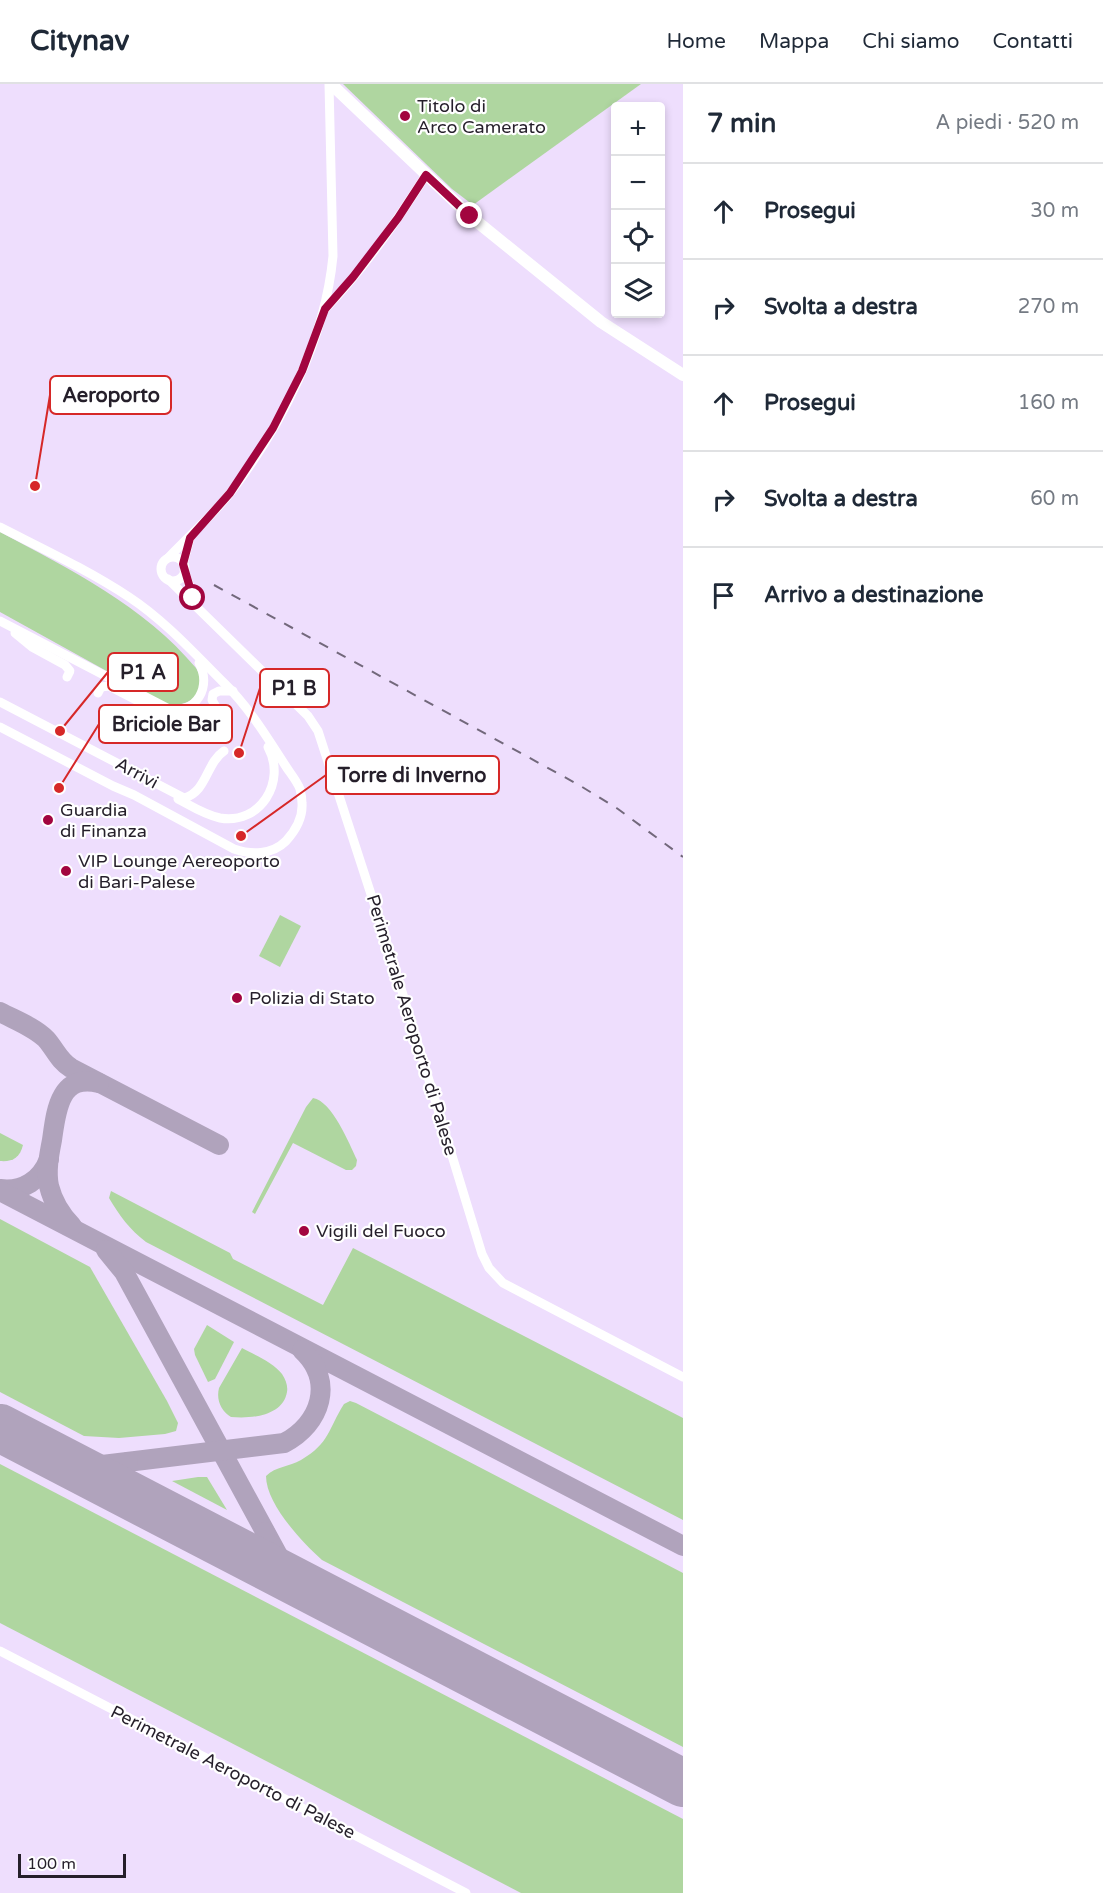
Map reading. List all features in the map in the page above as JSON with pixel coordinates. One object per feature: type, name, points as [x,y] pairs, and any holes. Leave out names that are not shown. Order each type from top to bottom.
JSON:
[{"type":"main road","points":[[330,84],[470,216],[601,322],[683,375]]},
{"type":"street","points":[[190,538],[179,579],[168,579],[163,575],[161,568],[163,562],[190,538],[230,493],[273,428],[302,371],[325,309],[333,256],[330,84]]},
{"type":"street","points":[[325,309],[346,286],[398,218],[426,175]]},
{"type":"street","points":[[0,527],[130,597],[191,650],[233,691],[278,753],[300,789],[302,810],[293,831],[285,842],[276,848],[248,854],[234,849],[0,727]]},
{"type":"street","points":[[168,558],[175,557],[184,567]]},
{"type":"street","name":"Perimetrale Aeroporto di Palese","points":[[184,567],[189,588],[199,609]]},
{"type":"street","name":"Perimetrale Aeroporto di Palese","points":[[168,579],[308,716],[318,731],[389,951],[482,1254],[489,1268],[503,1282],[683,1377]]},
{"type":"street","points":[[0,623],[169,709]]},
{"type":"street","points":[[0,623],[32,647],[66,665],[70,671],[67,677]]},
{"type":"street","points":[[98,693],[101,687],[109,687],[142,703],[176,710],[184,708],[202,694],[204,687],[204,673],[191,650]]},
{"type":"street","points":[[222,717],[212,700],[213,694],[219,691],[233,691]]},
{"type":"street","name":"Arrivi","points":[[0,702],[184,798],[191,796],[198,789],[216,758],[224,751]]},
{"type":"street","name":"Arrivi","points":[[144,781],[199,810],[222,818],[243,816],[262,804],[270,794],[274,781],[273,755],[248,711]]},
{"type":"street","name":"Perimetrale Aeroporto di Palese","points":[[0,1651],[465,1893]]},
{"type":"green space","points":[[343,84],[641,84],[616,102],[611,102],[611,106],[473,205],[452,189]]},
{"type":"green space","points":[[0,532],[79,575],[130,607],[153,626],[196,668],[201,684],[196,696],[184,703],[168,705],[0,612]]},
{"type":"green space","points":[[280,915],[301,926],[280,967],[259,956]]},
{"type":"green space","points":[[313,1098],[320,1101],[333,1114],[357,1160],[356,1166],[352,1170],[346,1170],[293,1143],[255,1214],[252,1212],[306,1107]]},
{"type":"green space","points":[[0,1133],[23,1145],[15,1158],[0,1161]]},
{"type":"green space","points":[[111,1191],[230,1253],[233,1259],[323,1305],[353,1248],[683,1418],[683,1520],[146,1242],[117,1210],[109,1198]]},
{"type":"green space","points":[[0,1219],[90,1267],[167,1401],[178,1423],[176,1431],[119,1438],[84,1436],[0,1392]]},
{"type":"green space","points":[[207,1325],[234,1342],[215,1379],[208,1382],[194,1349]]},
{"type":"green space","points":[[242,1348],[274,1366],[286,1381],[287,1390],[284,1400],[273,1411],[256,1416],[231,1417],[220,1405],[219,1388]]},
{"type":"green space","points":[[350,1401],[683,1573],[683,1747],[322,1560],[305,1543],[278,1510],[266,1476],[274,1470],[301,1460],[318,1448],[344,1404]]},
{"type":"green space","points":[[0,1464],[683,1819],[683,1893],[521,1893],[0,1623]]},
{"type":"green space","points":[[207,1477],[227,1510],[172,1481]]},
{"type":"taxiway","points":[[0,1012],[41,1035],[63,1062],[71,1068],[219,1145]]},
{"type":"taxiway","points":[[72,1226],[58,1208],[49,1186],[48,1163],[55,1118],[62,1097],[68,1089],[86,1081],[99,1083]]},
{"type":"taxiway","points":[[0,1189],[16,1189],[30,1183],[41,1173],[49,1159]]},
{"type":"taxiway","points":[[0,1191],[683,1546]]},
{"type":"taxiway","points":[[106,1250],[124,1272],[287,1571],[305,1587]]},
{"type":"taxiway","points":[[60,1460],[94,1466],[284,1443],[307,1425],[319,1401],[321,1388],[318,1375],[312,1362],[302,1350]]},
{"type":"taxiway","points":[[126,1494],[118,1478],[128,1462]]},
{"type":"taxiway","points":[[239,1553],[250,1554],[258,1551],[265,1538],[265,1532]]},
{"type":"runway","points":[[0,1428],[683,1783]]},
{"type":"railway","points":[[214,585],[579,785],[618,809],[683,857]]},
{"type":"place","name":"Titolo di Arco Camerato","points":[[405,116]]},
{"type":"place","name":"Aeroporto","points":[[35,486]]},
{"type":"place","name":"P1 A","points":[[60,731]]},
{"type":"place","name":"P1 B","points":[[239,753]]},
{"type":"place","name":"Briciole Bar","points":[[59,788]]},
{"type":"place","name":"Guardia di Finanza","points":[[48,820]]},
{"type":"place","name":"Torre di Inverno","points":[[241,836]]},
{"type":"place","name":"VIP Lounge Aereoporto di Bari-Palese","points":[[66,871]]},
{"type":"place","name":"Polizia di Stato","points":[[237,998]]},
{"type":"place","name":"Vigili del Fuoco","points":[[304,1231]]},
{"type":"route","points":[[193,598],[183,564],[190,538],[230,493],[273,428],[302,371],[325,309],[353,277],[398,218],[426,175],[470,216]]}]
